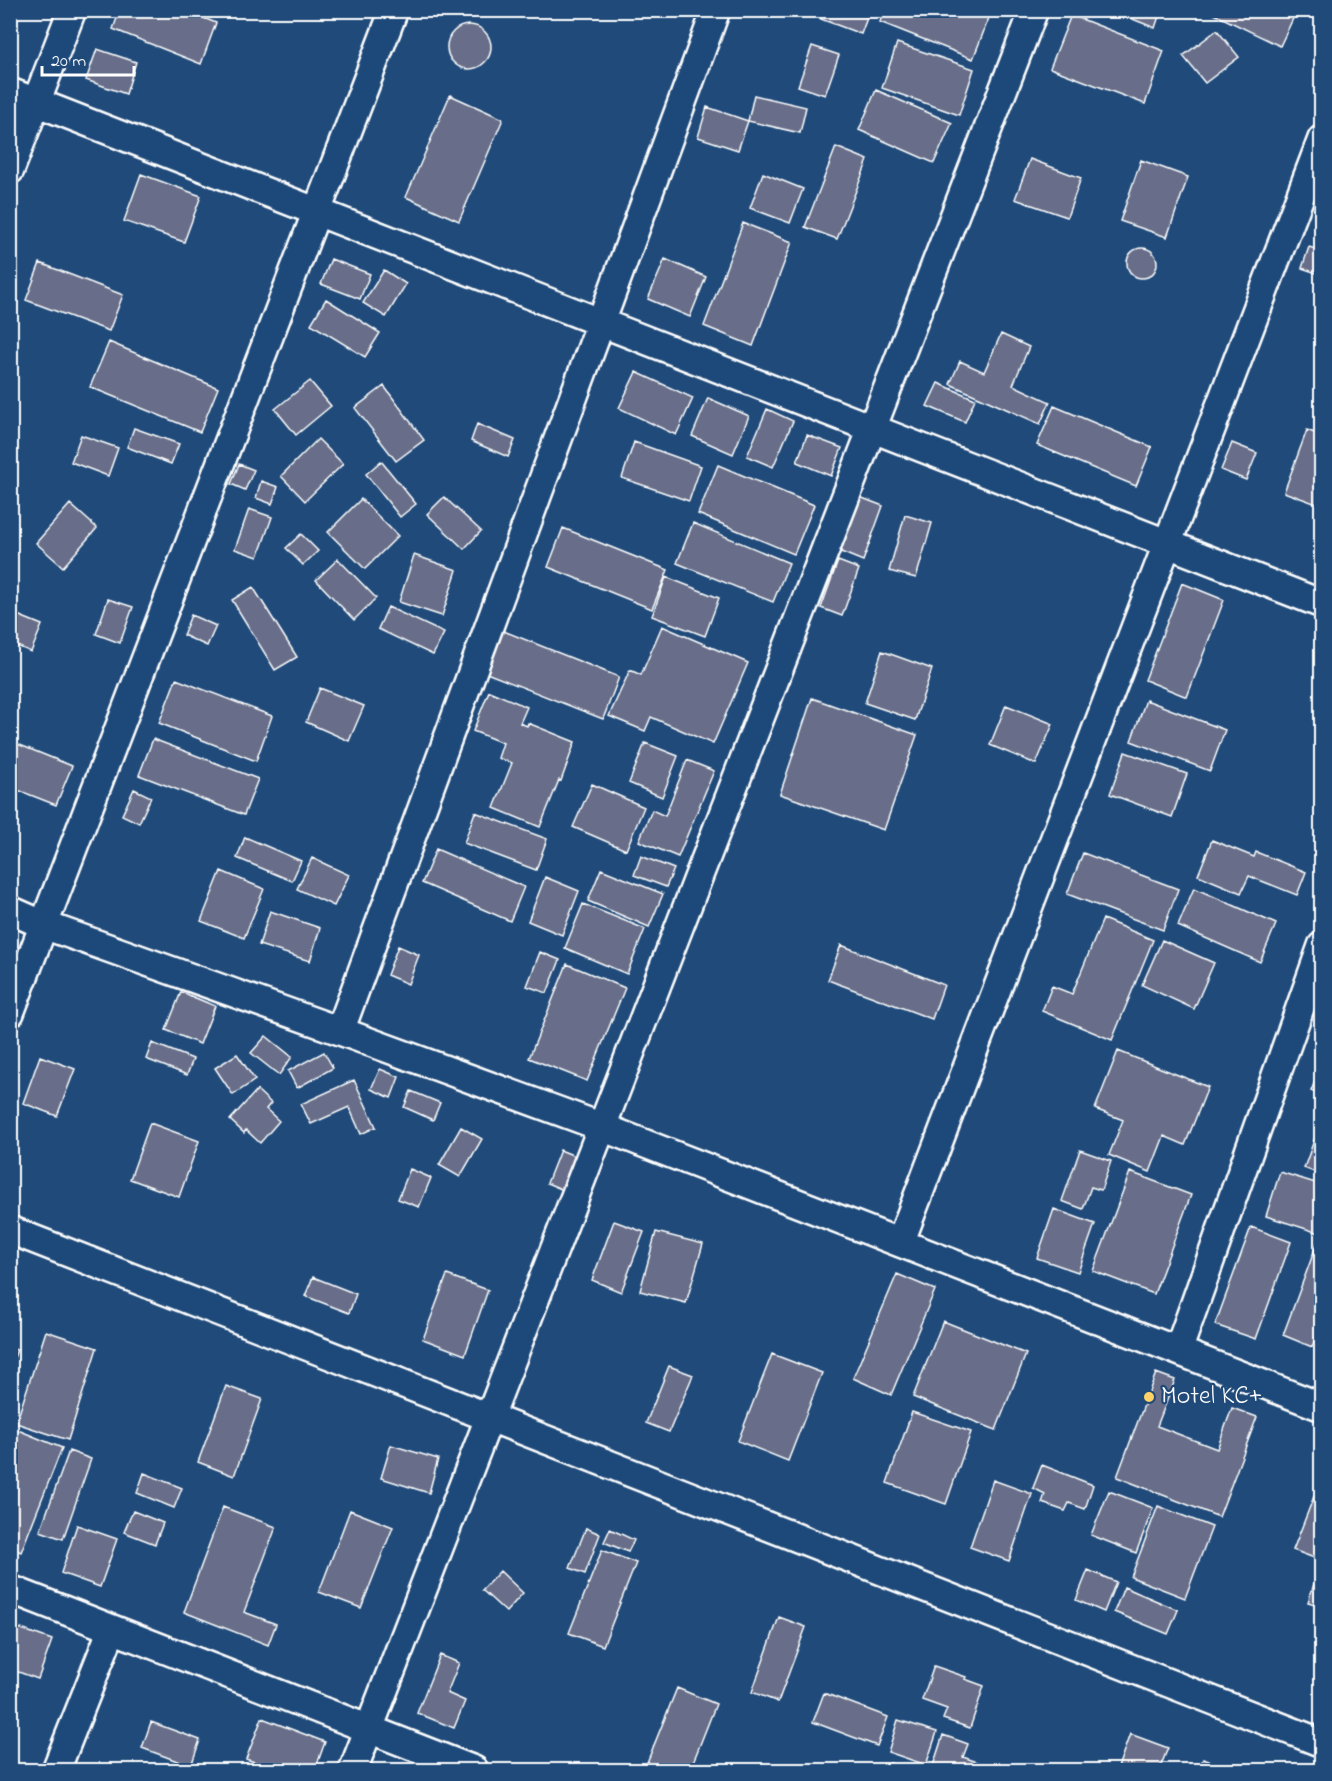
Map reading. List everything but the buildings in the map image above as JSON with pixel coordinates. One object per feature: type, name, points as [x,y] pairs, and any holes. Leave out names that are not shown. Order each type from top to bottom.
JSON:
[{"type":"street","points":[[10,170],[72,10]]},
{"type":"street","points":[[10,1013],[394,10]]},
{"type":"street","points":[[340,1030],[716,10]]},
{"type":"street","points":[[353,1770],[1034,10]]},
{"type":"street","points":[[10,92],[1322,604]]},
{"type":"street","points":[[900,1243],[1322,140]]},
{"type":"street","points":[[10,910],[44,925],[340,1030],[602,1127],[1322,1407]]},
{"type":"street","points":[[1178,1351],[1322,946]]},
{"type":"street","points":[[10,1230],[1322,1743]]},
{"type":"street","points":[[10,1589],[474,1770]]},
{"type":"street","points":[[56,1770],[111,1629]]},
{"type":"place","name":"Motel KC+","points":[[1149,1397]]}]
